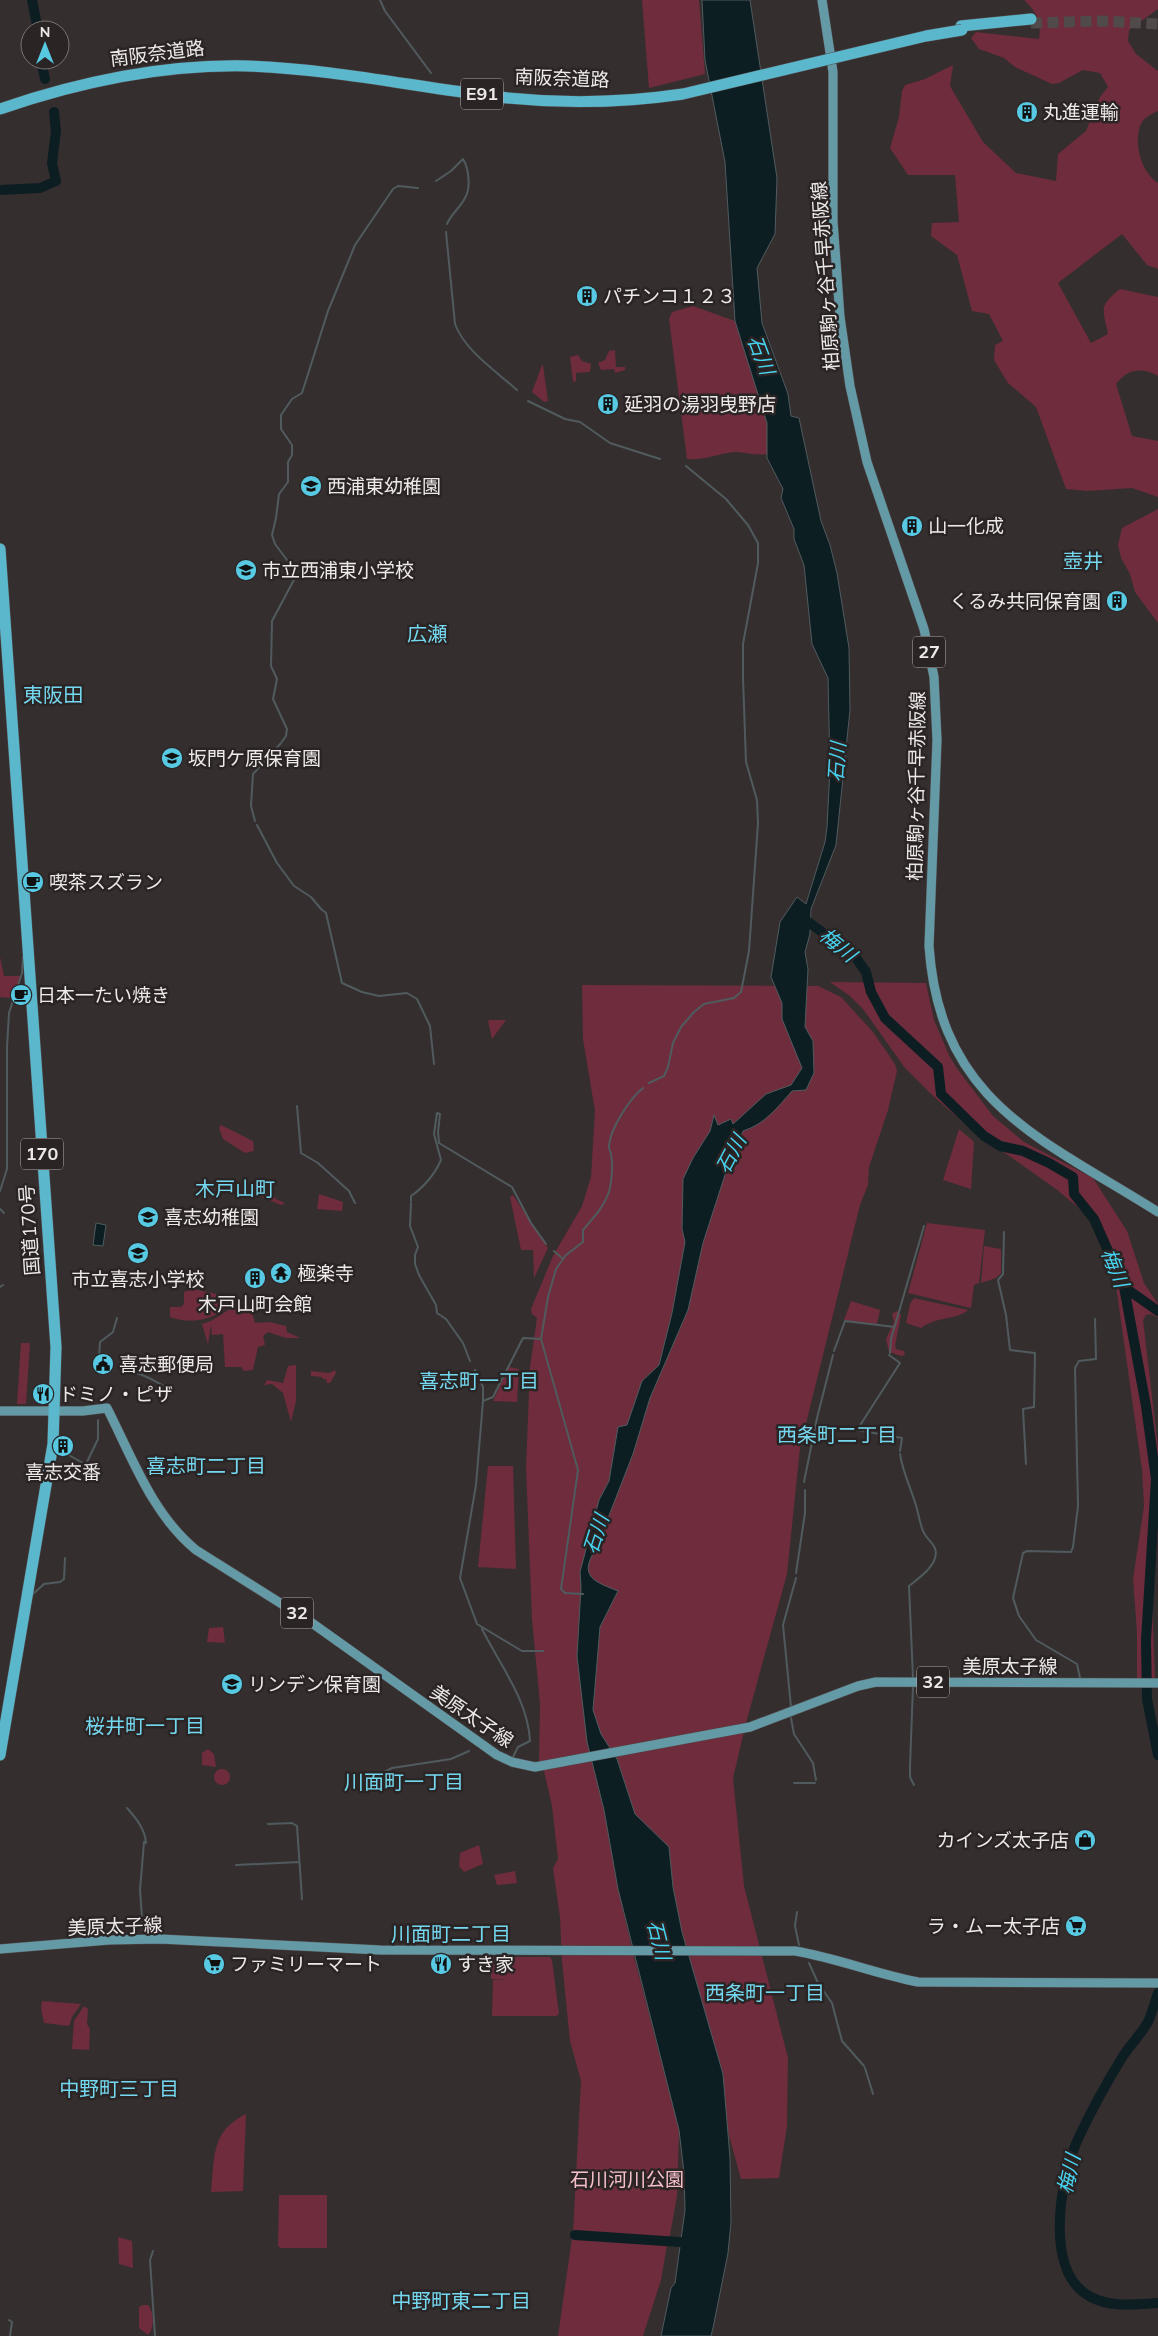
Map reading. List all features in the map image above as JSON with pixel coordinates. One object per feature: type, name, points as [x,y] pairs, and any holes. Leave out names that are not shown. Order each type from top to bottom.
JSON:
[{"type":"highway","name":"南阪奈道路","points":[[0,104],[44,90],[127,72],[172,66],[247,63],[311,66],[500,93],[550,98],[648,96],[738,78],[924,31],[1031,21]]},
{"type":"highway","name":"南阪奈道路","points":[[0,109],[57,92],[129,76],[171,70],[247,66],[361,76],[499,97],[596,102],[648,99],[740,82],[962,28]]},
{"type":"highway","points":[[0,114],[57,92]]},
{"type":"highway","name":"国道170号","points":[[0,549],[56,1347],[53,1444],[0,1755]]},
{"type":"main road","name":"柏原駒ヶ谷千早赤阪線","points":[[822,0],[834,72],[833,221],[840,317],[850,386],[867,462],[924,629],[934,677],[937,740],[929,946],[931,976],[936,998],[947,1029],[960,1056],[979,1085],[1006,1114],[1034,1136],[1158,1212]]},
{"type":"main road","name":"美原太子線","points":[[0,1411],[55,1412],[106,1408],[157,1506],[168,1523],[183,1540],[312,1623],[497,1755],[518,1764],[538,1767],[743,1728],[770,1720],[858,1686],[876,1682],[1158,1683]]},
{"type":"main road","name":"美原太子線","points":[[0,1949],[109,1940],[160,1939],[389,1950],[795,1951],[826,1956],[898,1978],[918,1982],[1154,1983]]},
{"type":"green space","points":[[642,0],[699,0],[705,74],[649,88]]},
{"type":"green space","points":[[1024,0],[1158,0],[1158,9],[1129,30],[1128,41],[1136,54],[1158,71],[1158,111],[1141,123],[1138,141],[1143,165],[1158,183],[1158,269],[1147,265],[1122,234],[1058,283],[1091,343],[1108,334],[1104,313],[1105,304],[1120,289],[1158,297],[1158,376],[1146,371],[1135,371],[1125,375],[1116,384],[1132,436],[1158,441],[1158,497],[1132,488],[1088,491],[1066,489],[1036,407],[1008,383],[994,360],[995,345],[1003,341],[989,314],[972,311],[957,255],[931,236],[932,223],[959,222],[955,175],[908,175],[890,148],[899,117],[902,91],[905,85],[925,79],[953,65],[950,86],[983,142],[1016,173],[1056,181],[1058,154],[1086,131],[1100,97],[1108,87],[1100,73],[1083,70],[1059,83],[1052,84],[1015,67],[1004,58],[979,49],[971,38],[976,32],[1039,39],[1039,22],[1032,8]]},
{"type":"green space","points":[[693,306],[735,321],[767,423],[767,454],[735,452],[699,459],[687,459],[669,319],[672,312]]},
{"type":"green space","points":[[615,350],[616,367],[625,367],[625,370],[615,373],[614,369],[601,370],[598,363],[605,360],[609,351]]},
{"type":"green space","points":[[578,355],[582,361],[591,364],[590,372],[576,373],[576,381],[573,382],[570,357]]},
{"type":"green space","points":[[542,365],[548,401],[544,402],[532,392]]},
{"type":"green space","points":[[1158,509],[1158,623],[1135,592],[1130,574],[1121,558],[1118,545],[1122,528]]},
{"type":"green space","points":[[0,957],[4,976],[20,976],[13,998],[0,997]]},
{"type":"green space","points":[[830,982],[926,983],[934,1020],[949,1055],[993,1116],[1024,1142],[1093,1178],[1127,1231],[1144,1283],[1158,1304],[1158,1317],[1150,1314],[1146,1315],[1143,1320],[1158,1447],[1158,1533],[1152,1600],[1155,1680],[1137,1680],[1137,1632],[1133,1579],[1144,1506],[1142,1470],[1115,1279],[1105,1248],[1086,1214],[1056,1189],[968,1127],[930,1093],[905,1068],[863,1009],[850,996]]},
{"type":"green space","name":"石川河川公園","points":[[582,985],[818,986],[841,997],[873,1032],[895,1064],[897,1071],[888,1110],[869,1167],[868,1185],[860,1205],[800,1448],[787,1574],[746,1723],[733,1778],[744,1886],[788,2058],[787,2126],[779,2178],[741,2179],[727,2128],[723,2074],[682,1932],[673,1887],[669,1847],[635,1814],[617,1759],[593,1764],[632,1949],[679,2130],[677,2196],[669,2240],[573,2232],[581,2081],[570,2041],[562,1961],[560,1917],[553,1868],[558,1859],[552,1806],[544,1771],[539,1762],[540,1704],[532,1619],[526,1467],[530,1367],[537,1318],[532,1314],[531,1309],[553,1256],[582,1206],[591,1177],[595,1111],[583,1039]]},
{"type":"green space","points":[[506,1020],[492,1039],[488,1021]]},
{"type":"green space","points":[[221,1125],[253,1141],[254,1151],[245,1153],[223,1139],[219,1128]]},
{"type":"green space","points":[[959,1129],[974,1142],[971,1189],[943,1180]]},
{"type":"green space","points":[[262,1184],[276,1199],[285,1203],[281,1205],[262,1197],[259,1189]]},
{"type":"green space","points":[[319,1194],[343,1202],[342,1211],[317,1209]]},
{"type":"green space","points":[[513,1195],[548,1248],[534,1278],[533,1250],[521,1250],[510,1197]]},
{"type":"green space","points":[[927,1223],[985,1230],[979,1283],[974,1285],[971,1308],[908,1293]]},
{"type":"green space","points":[[984,1246],[1001,1249],[1001,1273],[996,1278],[981,1283]]},
{"type":"green space","points":[[192,1289],[217,1294],[237,1295],[224,1309],[208,1318],[189,1321],[170,1317],[170,1307],[181,1307],[184,1304],[184,1292]]},
{"type":"green space","points":[[914,1298],[968,1310],[958,1315],[927,1324],[921,1328],[906,1323],[910,1304]]},
{"type":"green space","points":[[851,1301],[880,1310],[877,1324],[844,1320]]},
{"type":"green space","points":[[230,1309],[252,1312],[255,1323],[270,1322],[286,1326],[287,1332],[300,1338],[286,1338],[268,1332],[263,1336],[265,1345],[258,1347],[253,1370],[244,1371],[241,1367],[225,1367],[223,1334],[212,1335],[211,1325],[208,1344],[202,1324],[211,1321]]},
{"type":"green space","points":[[897,1311],[901,1315],[895,1346],[896,1349],[904,1351],[905,1355],[901,1356],[889,1352],[886,1339],[894,1322],[892,1314]]},
{"type":"green space","points":[[21,1343],[30,1343],[26,1404],[17,1404]]},
{"type":"green space","points":[[296,1365],[296,1401],[291,1422],[283,1393],[272,1384],[264,1385],[267,1380],[283,1383],[288,1366]]},
{"type":"green space","points":[[509,1367],[519,1369],[517,1402],[493,1401]]},
{"type":"green space","points":[[335,1370],[336,1373],[330,1383],[327,1383],[326,1379],[322,1377],[311,1376],[311,1371],[329,1373]]},
{"type":"green space","points":[[488,1466],[513,1466],[516,1569],[478,1567]]},
{"type":"green space","points":[[223,1627],[225,1643],[207,1642],[209,1628]]},
{"type":"green space","points":[[208,1749],[214,1754],[216,1767],[202,1765],[202,1753]]},
{"type":"green space","points":[[222,1769],[228,1771],[230,1777],[228,1783],[222,1785],[216,1783],[214,1777],[216,1771]]},
{"type":"green space","points":[[479,1845],[483,1864],[464,1872],[459,1866],[460,1853]]},
{"type":"green space","points":[[515,1871],[517,1883],[497,1885],[494,1875]]},
{"type":"green space","points":[[491,1957],[550,1957],[552,1960],[559,2014],[556,2016],[492,2016],[493,1980],[506,1980],[491,1979]]},
{"type":"green space","points":[[42,2001],[81,2004],[72,2017],[69,2026],[44,2023],[41,2008]]},
{"type":"green space","points":[[84,2006],[88,2009],[87,2024],[90,2029],[89,2050],[72,2049],[74,2021]]},
{"type":"green space","points":[[246,2114],[243,2191],[211,2192],[214,2157],[220,2137],[234,2121]]},
{"type":"green space","points":[[279,2195],[327,2195],[327,2248],[281,2248],[278,2246]]},
{"type":"green space","points":[[118,2237],[132,2241],[133,2268],[119,2264]]},
{"type":"green space","points":[[572,2238],[667,2245],[661,2280],[643,2336],[558,2336]]},
{"type":"green space","points":[[148,2305],[152,2316],[153,2324],[148,2335],[139,2328],[139,2307]]},
{"type":"water","name":"石川","points":[[702,0],[750,0],[777,178],[775,234],[757,268],[762,323],[788,394],[791,416],[799,418],[821,521],[830,545],[837,573],[849,648],[850,710],[836,845],[811,909],[810,934],[805,952],[808,969],[805,1027],[813,1041],[814,1073],[806,1090],[792,1091],[764,1120],[743,1131],[733,1157],[733,1165],[725,1175],[703,1243],[688,1310],[650,1398],[633,1454],[588,1566],[589,1572],[596,1581],[618,1591],[600,1627],[593,1710],[601,1734],[617,1759],[635,1814],[669,1847],[673,1887],[682,1932],[723,2074],[730,2157],[731,2222],[728,2253],[713,2328],[711,2336],[661,2336],[671,2288],[675,2283],[685,2210],[684,2173],[679,2130],[618,1889],[604,1810],[587,1742],[577,1656],[581,1587],[580,1572],[599,1500],[609,1481],[618,1427],[627,1425],[642,1381],[659,1365],[672,1313],[685,1242],[682,1229],[683,1179],[693,1158],[710,1131],[714,1115],[718,1125],[731,1119],[733,1124],[766,1094],[791,1085],[802,1068],[782,1019],[782,1003],[771,977],[780,922],[797,897],[806,904],[825,842],[830,768],[828,678],[812,644],[804,565],[794,539],[794,529],[781,498],[783,489],[767,458],[767,423],[735,321],[725,162],[705,60]]},
{"type":"water","points":[[96,1223],[106,1225],[103,1246],[93,1245]]},
{"type":"waterway","points":[[32,0],[36,20]]},
{"type":"waterway","points":[[380,0],[385,11],[431,73]]},
{"type":"waterway","points":[[43,70],[45,79]]},
{"type":"waterway","points":[[0,190],[40,188],[56,181],[52,163],[56,131],[54,112]]},
{"type":"waterway","points":[[436,181],[451,171],[463,159],[468,173],[469,184],[467,194],[447,224]]},
{"type":"waterway","points":[[255,821],[251,806],[253,774],[281,743],[286,736],[287,729],[273,699],[277,679],[271,666],[272,621],[296,576],[296,572],[275,544],[272,535],[279,494],[288,482],[288,462],[292,455],[292,445],[281,429],[281,415],[292,399],[302,393],[328,311],[355,245],[393,189],[398,186],[418,188]]},
{"type":"waterway","points":[[446,232],[455,324],[473,352],[517,390]]},
{"type":"waterway","points":[[528,401],[565,419],[580,422],[610,443],[660,459]]},
{"type":"waterway","points":[[649,1083],[664,1076],[673,1043],[681,1027],[694,1012],[704,1004],[734,998],[741,992],[749,951],[758,823],[757,800],[746,762],[743,678],[743,644],[758,563],[758,543],[748,525],[726,499],[686,466]]},
{"type":"waterway","points":[[257,825],[277,863],[294,886],[311,897],[326,913],[342,983],[362,992],[379,996],[407,993],[417,999],[430,1026],[434,1064]]},
{"type":"waterway","name":"梅川","points":[[804,919],[854,955],[866,972],[871,992],[885,1018],[938,1067],[941,1094],[984,1136],[1000,1146],[1023,1151],[1073,1177],[1074,1194],[1094,1219],[1124,1287],[1146,1406],[1156,1479],[1146,1640],[1147,1699],[1158,1755]]},
{"type":"waterway","points":[[0,1191],[7,1169],[7,1047],[9,1013],[22,973],[23,957]]},
{"type":"waterway","points":[[583,1594],[565,1593],[561,1589],[578,1470],[541,1339],[548,1297],[556,1269],[566,1255],[583,1242],[583,1230],[598,1212],[607,1197],[612,1173],[610,1139],[622,1114],[632,1099],[643,1088]]},
{"type":"waterway","points":[[297,1106],[301,1153],[318,1163],[349,1191],[355,1203]]},
{"type":"waterway","points":[[411,1201],[411,1196],[428,1180],[441,1160],[434,1134],[437,1113],[440,1114]]},
{"type":"waterway","points":[[440,1114],[439,1143],[512,1187],[531,1223],[546,1244]]},
{"type":"waterway","points":[[411,1203],[410,1226],[418,1247],[415,1255],[415,1264],[419,1275],[436,1305],[437,1313],[446,1319],[463,1343],[470,1361]]},
{"type":"waterway","points":[[0,1209],[4,1213]]},
{"type":"waterway","points":[[890,1353],[891,1339],[924,1226]]},
{"type":"waterway","points":[[1004,1232],[1003,1274],[998,1280],[1006,1315],[1010,1350],[1035,1353],[1034,1407],[1023,1409],[1026,1464]]},
{"type":"waterway","points":[[554,1251],[563,1259]]},
{"type":"waterway","points":[[1124,1287],[1158,1311]]},
{"type":"waterway","points":[[98,1371],[100,1342],[113,1332],[117,1318]]},
{"type":"waterway","points":[[1080,1678],[1077,1664],[1036,1640],[1019,1616],[1013,1598],[1023,1553],[1027,1551],[1071,1552],[1073,1547],[1078,1506],[1075,1368],[1079,1361],[1096,1359],[1095,1319]]},
{"type":"waterway","points":[[834,1351],[845,1321],[895,1327]]},
{"type":"waterway","points":[[541,1339],[523,1338],[493,1397],[483,1401],[476,1485],[460,1578],[477,1624],[522,1651],[543,1651]]},
{"type":"waterway","points":[[804,1482],[817,1418],[833,1355]]},
{"type":"waterway","points":[[889,1355],[900,1363],[857,1430],[902,1438],[900,1451]]},
{"type":"waterway","points":[[475,1370],[483,1387],[483,1401]]},
{"type":"waterway","points":[[136,1373],[170,1389]]},
{"type":"waterway","points":[[87,1462],[98,1439],[98,1420]]},
{"type":"waterway","points":[[58,1449],[83,1463]]},
{"type":"waterway","points":[[900,1454],[922,1528],[934,1546],[936,1554],[928,1570],[909,1586],[913,1678]]},
{"type":"waterway","points":[[796,1573],[805,1513],[805,1490]]},
{"type":"waterway","points":[[33,1594],[44,1584],[60,1582],[64,1579],[65,1558]]},
{"type":"waterway","points":[[791,1707],[783,1625],[796,1578]]},
{"type":"waterway","points":[[482,1629],[519,1697],[528,1726],[530,1741],[518,1747],[512,1759]]},
{"type":"waterway","points":[[913,1686],[910,1777],[914,1785]]},
{"type":"waterway","points":[[791,1718],[794,1734],[813,1763],[816,1780]]},
{"type":"waterway","points":[[362,1780],[375,1777],[392,1768],[451,1759],[469,1751]]},
{"type":"waterway","points":[[794,1783],[815,1783]]},
{"type":"waterway","points":[[127,1808],[142,1828],[146,1843],[144,1842],[140,1890],[143,1932]]},
{"type":"waterway","points":[[268,1824],[292,1823],[297,1826],[302,1899]]},
{"type":"waterway","points":[[236,1865],[299,1862]]},
{"type":"waterway","points":[[797,1912],[795,1926],[799,1945]]},
{"type":"waterway","points":[[809,1963],[818,1983],[832,2003],[842,2041],[864,2066]]},
{"type":"waterway","name":"梅川","points":[[1158,1993],[1148,2022],[1117,2066],[1078,2139],[1071,2156],[1066,2177],[1060,2224],[1061,2247],[1066,2268],[1076,2285],[1091,2297],[1107,2303],[1158,2303]]},
{"type":"waterway","points":[[865,2068],[873,2094]]},
{"type":"waterway","points":[[575,2235],[694,2243]]},
{"type":"waterway","points":[[153,2251],[150,2260],[155,2336]]},
{"type":"waterway","points":[[9,2320],[12,2322],[10,2336]]},
{"type":"tunnel","points":[[1031,23],[1102,21],[1158,24]]},
{"type":"place","name":"丸進運輸","points":[[1027,112]]},
{"type":"place","name":"パチンコ１２３","points":[[587,296]]},
{"type":"place","name":"延羽の湯羽曳野店","points":[[608,404]]},
{"type":"place","name":"西浦東幼稚園","points":[[311,486]]},
{"type":"place","name":"山一化成","points":[[912,526]]},
{"type":"place","name":"市立西浦東小学校","points":[[246,570]]},
{"type":"place","name":"くるみ共同保育園","points":[[1117,601]]},
{"type":"place","name":"坂門ケ原保育園","points":[[172,758]]},
{"type":"place","name":"喫茶スズラン","points":[[33,882]]},
{"type":"place","name":"日本一たい焼き","points":[[21,995]]},
{"type":"place","name":"喜志幼稚園","points":[[148,1217]]},
{"type":"place","name":"市立喜志小学校","points":[[138,1253]]},
{"type":"place","name":"極楽寺","points":[[281,1273]]},
{"type":"place","name":"木戸山町会館","points":[[255,1278]]},
{"type":"place","name":"喜志郵便局","points":[[103,1364]]},
{"type":"place","name":"ドミノ・ピザ","points":[[43,1394]]},
{"type":"place","name":"喜志交番","points":[[63,1446]]},
{"type":"place","name":"リンデン保育園","points":[[232,1684]]},
{"type":"place","name":"カインズ太子店","points":[[1085,1840]]},
{"type":"place","name":"ラ・ムー太子店","points":[[1076,1926]]},
{"type":"place","name":"ファミリーマート","points":[[214,1964]]},
{"type":"place","name":"すき家","points":[[441,1964]]},
{"type":"district","name":"壺井","points":[[1083,561]]},
{"type":"district","name":"広瀬","points":[[427,634]]},
{"type":"district","name":"東阪田","points":[[53,695]]},
{"type":"district","name":"木戸山町","points":[[235,1189]]},
{"type":"district","name":"喜志町一丁目","points":[[479,1381]]},
{"type":"district","name":"西条町二丁目","points":[[837,1435]]},
{"type":"district","name":"喜志町二丁目","points":[[206,1466]]},
{"type":"district","name":"桜井町一丁目","points":[[145,1726]]},
{"type":"district","name":"川面町一丁目","points":[[404,1782]]},
{"type":"district","name":"川面町二丁目","points":[[451,1934]]},
{"type":"district","name":"西条町一丁目","points":[[765,1993]]},
{"type":"district","name":"中野町三丁目","points":[[119,2089]]},
{"type":"district","name":"中野町東二丁目","points":[[461,2301]]}]
